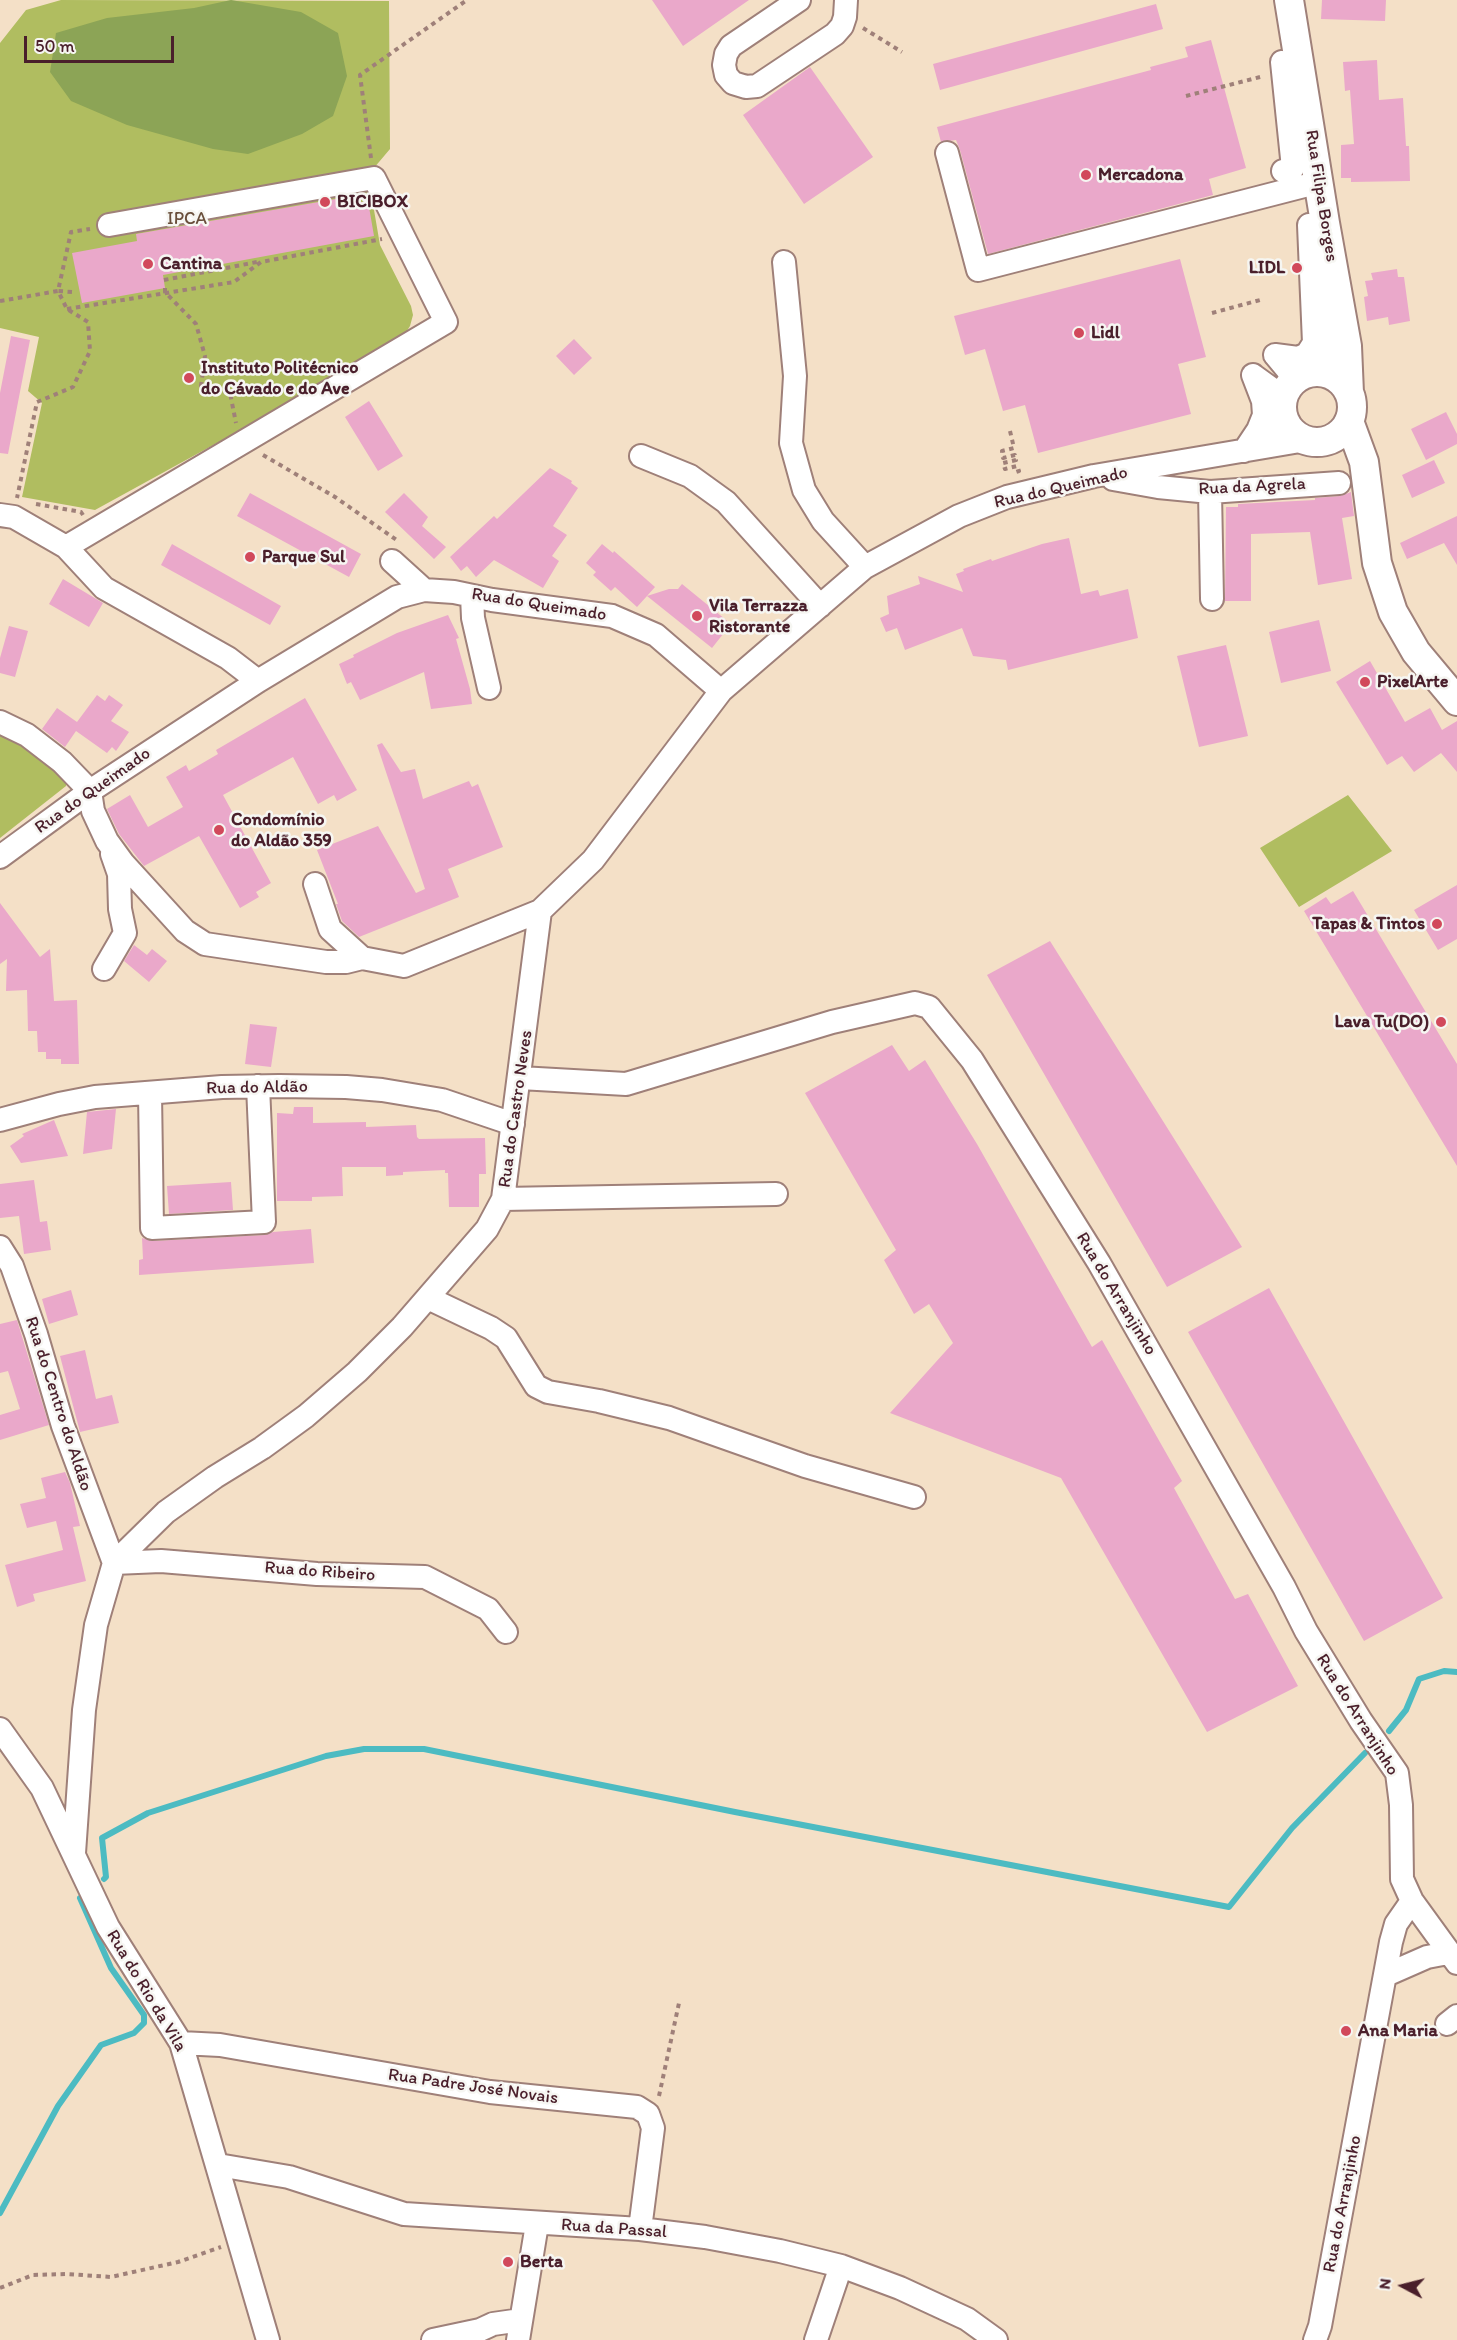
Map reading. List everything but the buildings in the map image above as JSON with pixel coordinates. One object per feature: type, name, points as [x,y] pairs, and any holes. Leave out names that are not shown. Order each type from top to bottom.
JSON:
[{"type":"main road","name":"Rua Filipa Borges","points":[[1272,0],[1274,69],[1293,175],[1309,225],[1325,338],[1321,362],[1300,409]]},
{"type":"main road","name":"Rua Filipa Borges","points":[[1289,0],[1347,346],[1349,393],[1352,405],[1348,421]]},
{"type":"main road","points":[[1300,409],[1336,377],[1349,393]]},
{"type":"main road","points":[[1300,409],[1336,436],[1348,421]]},
{"type":"main road","points":[[1300,409],[1367,486]]},
{"type":"main road","points":[[1348,421],[1364,462],[1377,563],[1393,612],[1416,651],[1457,701]]},
{"type":"street","points":[[799,0],[731,46],[726,54],[724,65],[726,75],[733,83],[746,87],[757,86],[835,34],[845,8]]},
{"type":"street","points":[[947,153],[978,270],[1293,175]]},
{"type":"street","points":[[66,546],[446,322],[374,178],[109,225]]},
{"type":"street","points":[[1300,409],[1275,355],[1298,358],[1307,354],[1314,343],[1309,225]]},
{"type":"street","points":[[784,262],[795,376],[791,442],[804,490],[822,521],[865,567]]},
{"type":"street","points":[[1244,451],[1258,430],[1264,415],[1263,400],[1252,375],[1300,409]]},
{"type":"street","name":"Rua do Queimado","points":[[0,857],[90,791],[258,681],[397,597],[424,590],[454,592],[612,616],[656,635],[721,692],[865,567],[959,516],[1007,497],[1094,476],[1244,451],[1300,409]]},
{"type":"street","points":[[641,456],[690,476],[726,502],[820,606]]},
{"type":"street","name":"Rua da Agrela","points":[[1094,476],[1158,487],[1210,492],[1339,483]]},
{"type":"street","points":[[1210,492],[1212,599]]},
{"type":"street","points":[[8,505],[14,517],[66,546],[106,583],[228,658],[258,681]]},
{"type":"street","points":[[396,552],[424,590]]},
{"type":"street","points":[[482,598],[473,618],[489,688]]},
{"type":"street","points":[[107,842],[123,863],[185,931],[205,944],[326,962],[346,962],[362,958],[404,966],[540,911],[593,860],[721,692]]},
{"type":"street","points":[[0,722],[27,735],[62,762],[90,791],[93,811],[119,874],[120,909],[125,933],[104,969]]},
{"type":"street","points":[[315,884],[330,929],[362,958]]},
{"type":"street","name":"Rua do Castro Neves","points":[[114,1563],[166,1512],[215,1477],[262,1448],[315,1409],[357,1372],[428,1298],[487,1229],[503,1198],[540,911]]},
{"type":"street","name":"Rua do Arranjinho","points":[[520,1078],[626,1084],[831,1022],[915,1003],[929,1007],[972,1060],[1099,1263],[1284,1587],[1306,1631],[1361,1721],[1397,1773],[1401,1805],[1402,1879],[1412,1900],[1453,1958]]},
{"type":"street","points":[[150,1093],[153,1228],[264,1222],[258,1086]]},
{"type":"street","name":"Rua do Aldão","points":[[0,1120],[95,1097],[258,1086],[346,1087],[382,1090],[442,1100],[513,1124]]},
{"type":"street","points":[[503,1198],[776,1194]]},
{"type":"street","name":"Rua do Centro do Aldão","points":[[0,1247],[12,1266],[36,1334],[63,1426],[114,1563]]},
{"type":"street","points":[[428,1298],[491,1328],[506,1338],[536,1386],[549,1392],[669,1418],[805,1466],[914,1497]]},
{"type":"street","name":"Rua do Ribeiro","points":[[114,1563],[161,1561],[317,1574],[425,1577],[488,1609],[506,1632]]},
{"type":"street","points":[[74,1853],[84,1710],[96,1625],[114,1563]]},
{"type":"street","name":"Rua do Rio da Vila","points":[[0,1729],[42,1788],[108,1927],[181,2043],[268,2340]]},
{"type":"street","name":"Rua do Arranjinho","points":[[1319,2335],[1396,1924],[1412,1900]]},
{"type":"street","points":[[1386,1975],[1427,1957],[1453,1958]]},
{"type":"street","name":"Rua Padre José Novais","points":[[181,2043],[220,2045],[490,2092],[619,2104],[637,2107],[648,2114]]},
{"type":"street","points":[[640,2229],[653,2128],[648,2114]]},
{"type":"street","name":"Rua da Passal","points":[[218,2166],[289,2177],[404,2214],[640,2229],[705,2237],[780,2251],[842,2266],[900,2288],[967,2319],[996,2340]]},
{"type":"street","points":[[433,2340],[480,2330],[493,2324],[519,2330],[537,2224]]},
{"type":"street","points":[[816,2340],[842,2266]]},
{"type":"path","points":[[370,150],[360,75],[467,0]]},
{"type":"path","points":[[845,8],[902,52]]},
{"type":"path","points":[[1186,96],[1274,69]]},
{"type":"path","points":[[84,518],[81,512],[8,505],[37,402],[73,387],[90,351],[88,322],[67,309],[58,291],[71,232],[109,225]]},
{"type":"path","points":[[164,280],[383,239],[381,229]]},
{"type":"path","points":[[67,309],[165,290],[234,282],[261,262]]},
{"type":"path","points":[[165,290],[196,324],[205,356],[201,386],[230,393],[237,432]]},
{"type":"path","points":[[0,301],[58,291],[72,291]]},
{"type":"path","points":[[1212,313],[1260,300]]},
{"type":"path","points":[[1010,431],[1014,448],[1002,451],[1003,458],[1015,454],[1016,460],[1003,463],[1005,469],[1017,466],[1019,471]]},
{"type":"path","points":[[276,464],[335,496],[396,552]]},
{"type":"path","points":[[648,2114],[658,2098],[679,2003]]},
{"type":"path","points":[[0,2288],[33,2275],[67,2274],[111,2277],[178,2262],[240,2241]]},
{"type":"green space","name":"IPCA","points":[[61,0],[389,1],[390,149],[368,175],[380,245],[411,306],[413,315],[405,334],[237,432],[95,510],[22,497],[42,403],[28,391],[39,337],[0,328],[0,43],[26,10]]},
{"type":"green space","points":[[231,0],[301,12],[338,33],[347,76],[333,116],[302,134],[248,154],[213,149],[127,125],[71,101],[50,72],[56,33],[107,18],[194,8]]},
{"type":"green space","points":[[0,728],[66,776],[66,786],[0,838]]},
{"type":"green space","points":[[1348,795],[1392,851],[1299,907],[1260,848]]},
{"type":"waterway","points":[[1389,1731],[1406,1710],[1419,1679],[1444,1671],[1457,1672]]},
{"type":"waterway","points":[[104,1879],[106,1877],[102,1838],[148,1813],[326,1756],[364,1749],[424,1749],[735,1812],[1229,1907],[1292,1828],[1365,1753]]},
{"type":"waterway","points":[[0,2213],[58,2106],[101,2045],[134,2033],[144,2023],[144,2015],[111,1968],[80,1898]]},
{"type":"place","name":"Mercadona","points":[[1086,175]]},
{"type":"place","name":"BICIBOX","points":[[325,202]]},
{"type":"place","name":"Cantina","points":[[148,264]]},
{"type":"place","name":"LIDL","points":[[1297,268]]},
{"type":"place","name":"Lidl","points":[[1079,333]]},
{"type":"place","name":"Instituto Politécnico do Cávado e do Ave","points":[[189,378]]},
{"type":"place","name":"Parque Sul","points":[[250,557]]},
{"type":"place","name":"Vila Terrazza Ristorante","points":[[697,616]]},
{"type":"place","name":"PixelArte","points":[[1365,682]]},
{"type":"place","name":"Condomínio do Aldão 359","points":[[219,830]]},
{"type":"place","name":"Tapas & Tintos","points":[[1437,924]]},
{"type":"place","name":"Lava Tu(DO)","points":[[1441,1022]]},
{"type":"place","name":"Ana Maria","points":[[1346,2031]]},
{"type":"place","name":"Berta","points":[[508,2262]]}]
